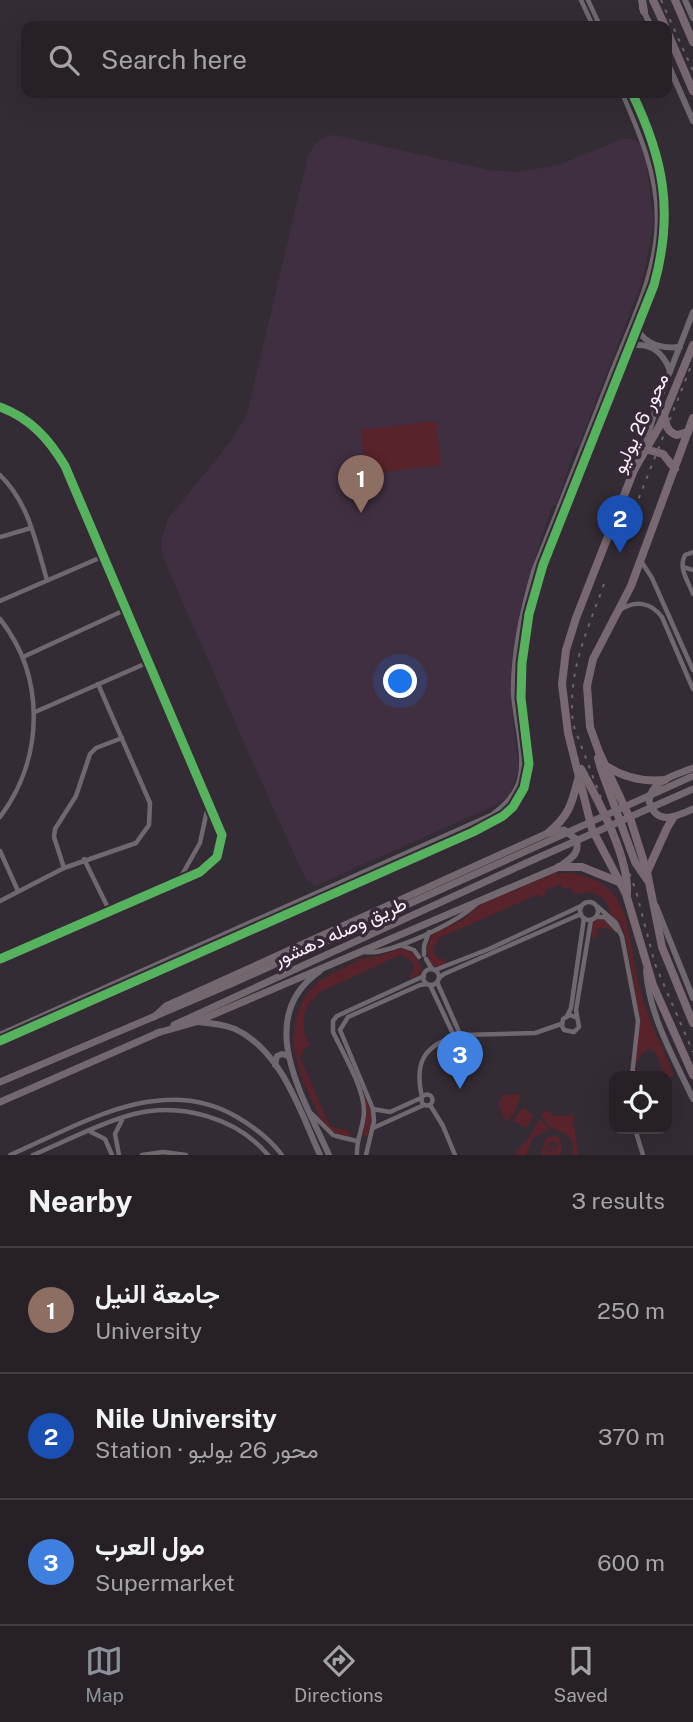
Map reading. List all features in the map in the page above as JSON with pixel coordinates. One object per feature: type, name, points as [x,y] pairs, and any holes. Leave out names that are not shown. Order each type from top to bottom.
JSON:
[{"type":"highway","points":[[641,0],[643,11]]},
{"type":"highway","points":[[653,0],[662,21]]},
{"type":"highway","points":[[675,0],[693,42]]},
{"type":"highway","points":[[672,42],[693,90]]},
{"type":"highway","name":"محور 26 يوليو","points":[[693,345],[664,415],[643,453],[576,618],[566,650],[563,700],[568,733],[592,829],[626,894],[637,923],[646,964],[693,1075]]},
{"type":"highway","points":[[664,415],[670,432],[681,435],[688,432]]},
{"type":"highway","points":[[693,418],[619,611],[593,659],[587,686],[590,727],[631,821],[650,883],[662,947],[693,1023]]},
{"type":"highway","points":[[643,453],[663,454],[675,469]]},
{"type":"highway","points":[[599,752],[601,769],[635,862],[650,883]]},
{"type":"highway","name":"محور 26 يوليو","points":[[575,757],[601,807],[620,856],[627,881],[626,894]]},
{"type":"highway","points":[[605,765],[629,777],[665,779]]},
{"type":"highway","points":[[548,833],[570,809],[579,773]]},
{"type":"highway","points":[[647,872],[673,818]]},
{"type":"highway","points":[[558,867],[582,867],[621,883]]},
{"type":"main road","points":[[685,0],[693,18]]},
{"type":"main road","points":[[643,11],[648,21]]},
{"type":"main road","points":[[672,73],[693,121]]},
{"type":"main road","points":[[643,453],[693,312]]},
{"type":"main road","points":[[636,327],[643,338],[654,345],[665,348],[680,347]]},
{"type":"main road","points":[[629,346],[641,345],[657,350],[670,371]]},
{"type":"main road","points":[[693,768],[665,779],[651,791],[650,805],[657,815],[673,818],[693,809]]},
{"type":"main road","name":"طريق وصله دهشور","points":[[0,1082],[153,1017],[693,776]]},
{"type":"main road","name":"طريق وصله دهشور","points":[[0,1102],[693,789]]},
{"type":"main road","points":[[153,1017],[166,1006],[548,833],[567,831],[577,842],[577,851],[573,857],[558,867],[196,1022],[157,1033]]},
{"type":"main road","points":[[652,899],[662,917],[679,968],[693,998]]},
{"type":"main road","points":[[329,1155],[288,1056],[286,1024],[294,999],[307,981],[332,963]]},
{"type":"main road","points":[[646,964],[648,989],[661,1028],[693,1099]]},
{"type":"main road","points":[[196,1022],[233,1028],[257,1044],[275,1065],[320,1155]]},
{"type":"main road","points":[[275,1065],[277,1056],[288,1056]]},
{"type":"street","points":[[581,0],[591,21]]},
{"type":"street","points":[[588,0],[598,21]]},
{"type":"street","points":[[567,495],[638,305],[656,243],[654,179],[638,128],[624,98]]},
{"type":"street","points":[[0,1034],[458,830],[501,808],[515,791],[521,770],[513,690],[518,630],[534,569],[629,346],[660,265],[666,222],[662,177],[642,113],[634,98]]},
{"type":"street","points":[[633,117],[642,113]]},
{"type":"street","points":[[638,128],[646,125]]},
{"type":"street","points":[[0,407],[27,420],[55,449],[65,466],[222,835],[221,846],[210,865],[110,912],[0,958]]},
{"type":"street","points":[[0,475],[15,491],[32,528],[47,580]]},
{"type":"street","points":[[0,1041],[473,832],[503,816],[520,795],[527,778],[529,764],[521,698],[524,638],[536,586],[564,502]]},
{"type":"street","points":[[0,537],[32,528]]},
{"type":"street","points":[[693,552],[683,558],[682,567],[693,594]]},
{"type":"street","points":[[0,601],[104,556]]},
{"type":"street","points":[[640,560],[690,657],[692,667]]},
{"type":"street","points":[[682,567],[693,570]]},
{"type":"street","points":[[619,611],[635,603],[657,610],[693,689]]},
{"type":"street","points":[[657,610],[665,606]]},
{"type":"street","points":[[23,657],[127,609]]},
{"type":"street","points":[[0,619],[23,657],[35,712],[34,734],[27,766],[14,797],[1,816]]},
{"type":"street","points":[[35,712],[149,662]]},
{"type":"street","points":[[0,901],[84,859],[136,843],[149,825],[150,803],[98,684]]},
{"type":"street","points":[[64,868],[54,837],[55,829],[76,796],[93,750],[122,738]]},
{"type":"street","points":[[177,882],[200,843],[209,800]]},
{"type":"street","points":[[0,851],[18,891]]},
{"type":"street","points":[[84,859],[110,912]]},
{"type":"street","points":[[359,952],[378,953],[430,932],[464,916],[481,900]]},
{"type":"street","points":[[357,1155],[357,1141],[364,1116],[363,1102],[333,1032],[333,1021],[338,1016],[414,982],[424,974],[489,949],[590,902],[616,923],[622,937],[638,1021],[632,1071]]},
{"type":"street","points":[[399,945],[414,950],[434,970],[458,1044],[481,1038],[536,1035],[562,1026],[571,1008],[581,906]]},
{"type":"street","points":[[562,1026],[569,1033],[576,1031],[579,1025],[578,998],[593,918],[598,907]]},
{"type":"street","points":[[367,1153],[373,1109],[340,1030],[344,1021],[397,995],[438,980],[446,973],[582,916],[603,916],[618,932],[635,1014],[631,1071]]},
{"type":"street","points":[[430,932],[424,946],[424,974],[457,1036]]},
{"type":"street","points":[[338,1016],[344,1021]]},
{"type":"street","points":[[567,1016],[577,1018]]},
{"type":"street","points":[[455,1155],[443,1126],[423,1097],[418,1076],[423,1059],[432,1047],[457,1036],[535,1033],[562,1026]]},
{"type":"street","points":[[333,1032],[340,1030]]},
{"type":"street","points":[[372,1129],[427,1105],[432,1097],[423,1097],[390,1112],[373,1109]]},
{"type":"street","points":[[10,1155],[135,1103],[163,1099],[179,1099],[231,1113],[268,1139],[282,1155]]},
{"type":"street","points":[[33,1155],[124,1118],[163,1110],[178,1110],[211,1117],[247,1135],[268,1155]]},
{"type":"street","points":[[311,1113],[334,1136],[357,1141],[369,1140]]},
{"type":"street","points":[[119,1155],[115,1134],[124,1118]]},
{"type":"street","points":[[72,1128],[76,1137]]},
{"type":"street","points":[[89,1132],[105,1139],[113,1155]]},
{"type":"street","points":[[638,1134],[644,1155]]},
{"type":"street","points":[[357,1141],[367,1153]]},
{"type":"street","points":[[145,1155],[163,1152],[186,1155]]},
{"type":"shaded area","points":[[334,135],[488,170],[518,172],[559,165],[623,139],[633,139],[641,144],[646,161],[654,223],[642,282],[579,446],[575,449],[556,506],[552,506],[523,596],[512,657],[511,687],[519,769],[510,795],[498,804],[315,886],[306,880],[257,772],[163,557],[161,542],[168,519],[231,441],[247,414],[308,156],[321,139]]},
{"type":"shaded area","points":[[436,421],[441,465],[366,474],[361,430]]},
{"type":"shaded area","points":[[568,873],[591,878],[607,888],[618,900],[625,915],[643,1000],[674,1075],[672,1076],[672,1071],[663,1071],[655,1052],[649,1048],[642,1053],[639,1061],[636,1061],[635,1069],[639,1071],[634,1071],[640,1020],[625,935],[605,901],[598,895],[574,894],[571,888],[562,888],[560,884],[545,891],[546,895],[541,897],[539,894],[437,939],[434,953],[439,959],[445,959],[447,964],[438,967],[431,964],[426,947],[433,934],[464,919],[482,904],[552,874]]},
{"type":"shaded area","points":[[603,918],[615,931],[601,928],[593,933],[598,930],[595,939],[590,936],[592,923]]},
{"type":"shaded area","points":[[398,949],[411,952],[417,958],[422,969],[417,977],[410,978],[414,965],[400,955],[318,993],[308,1005],[304,1030],[310,1044],[300,1058],[330,1126],[349,1131],[350,1137],[336,1134],[334,1131],[333,1134],[324,1126],[300,1075],[293,1043],[297,1015],[305,996],[319,981],[360,959],[380,956]]},
{"type":"shaded area","points":[[361,1089],[373,1115],[367,1137],[362,1135],[367,1112]]},
{"type":"shaded area","points":[[521,1094],[515,1112],[506,1122],[498,1104],[502,1095]]},
{"type":"shaded area","points":[[523,1107],[534,1116],[526,1128],[513,1121]]},
{"type":"shaded area","points":[[544,1110],[556,1116],[573,1115],[578,1155],[572,1155],[569,1138],[552,1128],[541,1116]]},
{"type":"shaded area","points":[[540,1119],[549,1129],[533,1138],[526,1155],[515,1155],[529,1138]]},
{"type":"shaded area","points":[[558,1136],[562,1146],[560,1155],[542,1155],[542,1147],[549,1152],[556,1149],[557,1144],[553,1141],[548,1144],[550,1147],[555,1146],[553,1149],[547,1150],[543,1146],[546,1138]]},
{"type":"railway","points":[[661,0],[670,21]]},
{"type":"railway","points":[[672,24],[693,71]]},
{"type":"railway","points":[[631,518],[693,361]]},
{"type":"railway","points":[[604,584],[576,670],[573,724],[636,891],[655,964],[693,1052]]},
{"type":"cycle path","points":[[0,1041],[473,832],[503,816],[513,807],[524,788],[529,764],[521,698],[522,663],[529,614],[543,565],[654,285],[660,259],[664,234],[663,187],[652,141],[634,98]]},
{"type":"cycle path","points":[[0,407],[21,417],[38,430],[65,466],[222,835],[217,857],[200,872],[0,959]]},
{"type":"place","name":"جامعة النيل","points":[[361,513]]},
{"type":"place","name":"Nile University","points":[[620,553]]},
{"type":"place","name":"مول العرب","points":[[460,1089]]}]
